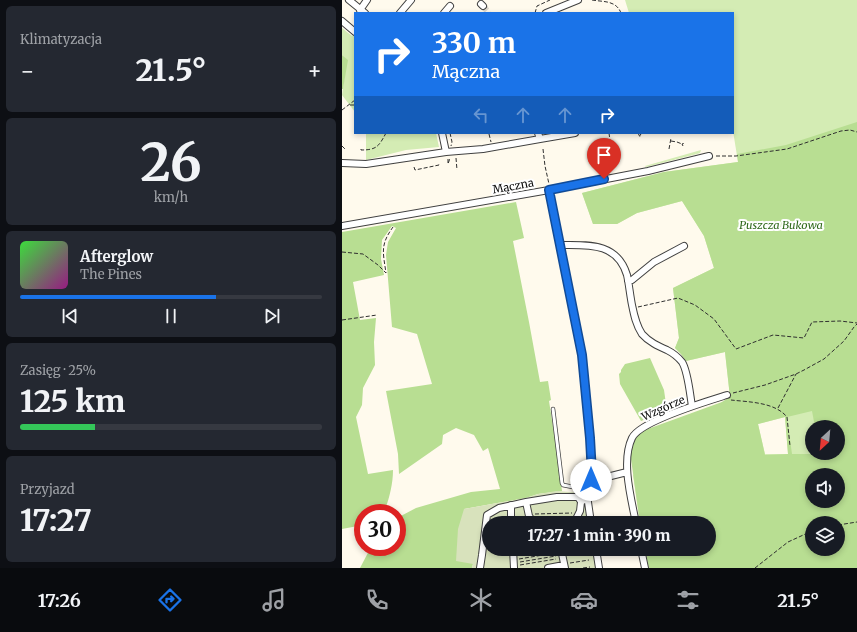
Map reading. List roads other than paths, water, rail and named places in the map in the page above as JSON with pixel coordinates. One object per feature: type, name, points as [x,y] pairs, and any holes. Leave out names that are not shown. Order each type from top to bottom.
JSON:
[{"type":"street","points":[[349,0],[362,11],[367,0]]},
{"type":"street","points":[[401,12],[411,0]]},
{"type":"street","points":[[548,12],[578,0]]},
{"type":"street","points":[[445,12],[450,6]]},
{"type":"street","points":[[342,21],[354,31]]},
{"type":"street","points":[[442,134],[446,152]]},
{"type":"street","points":[[342,163],[366,164],[446,152],[483,149],[539,136],[563,134]]},
{"type":"street","name":"Mączna","points":[[342,226],[549,190],[648,171],[709,156]]},
{"type":"street","points":[[549,190],[582,355],[592,474],[586,500],[589,516]]},
{"type":"street","points":[[560,245],[596,246],[604,248],[617,257],[627,275],[636,322],[642,334],[652,342],[673,354],[681,361],[685,371],[692,406]]},
{"type":"street","points":[[628,281],[632,280],[654,262],[684,246]]},
{"type":"street","name":"Wzgórze","points":[[635,516],[627,472],[632,438],[636,432],[652,423],[692,406],[729,397]]},
{"type":"street","points":[[591,480],[627,472]]},
{"type":"street","points":[[480,568],[487,515],[499,508],[557,497],[578,497],[580,500],[586,500]]},
{"type":"street","points":[[578,516],[580,502],[586,500]]},
{"type":"street","points":[[526,502],[530,516]]},
{"type":"street","points":[[511,505],[511,516]]},
{"type":"street","points":[[597,556],[599,568]]},
{"type":"street","points":[[642,556],[645,568]]},
{"type":"street","points":[[548,568],[563,558]]},
{"type":"lane","points":[[553,409],[562,483],[563,485],[588,490]]},
{"type":"tunnel","points":[[483,6],[488,12]]},
{"type":"park label","name":"Puszcza Bukowa","points":[[781,225]]}]
